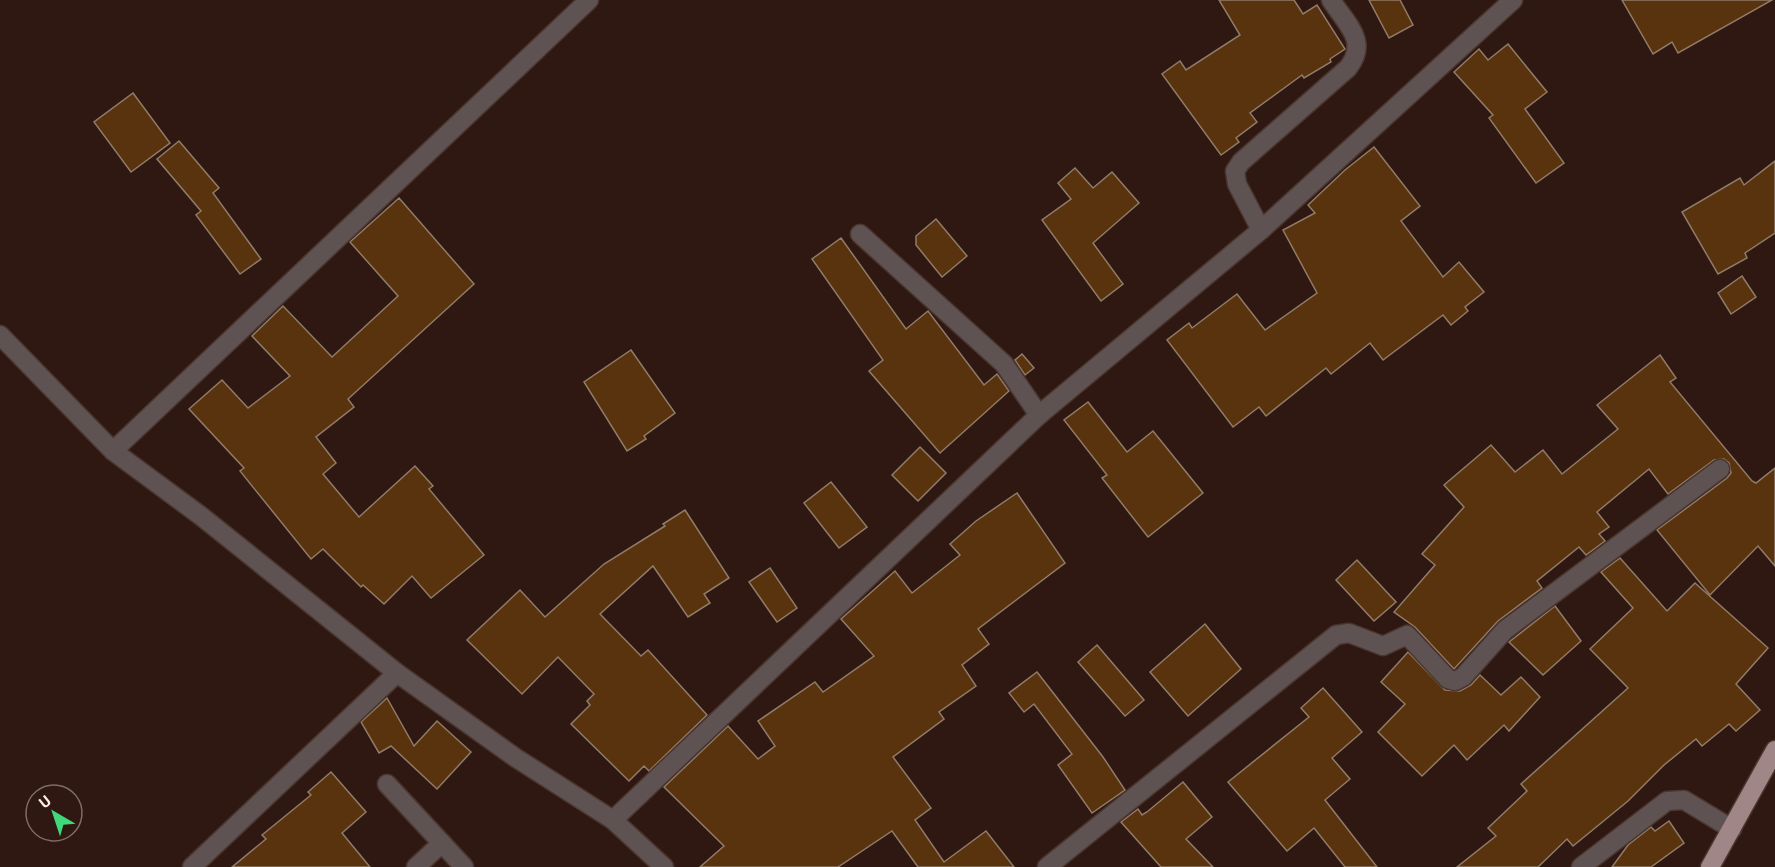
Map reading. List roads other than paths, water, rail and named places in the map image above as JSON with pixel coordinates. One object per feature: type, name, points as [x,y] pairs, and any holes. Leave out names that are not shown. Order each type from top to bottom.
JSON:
[{"type":"main road","points":[[1710,867],[1775,750]]},
{"type":"street","points":[[113,451],[589,0]]},
{"type":"street","points":[[1261,230],[1237,184],[1235,171],[1241,162],[1348,68],[1357,57],[1358,42],[1330,0]]},
{"type":"street","points":[[613,820],[1039,414],[1261,230],[1513,0]]},
{"type":"street","points":[[860,234],[1004,364],[1039,414]]},
{"type":"street","points":[[0,335],[113,451],[201,516],[397,673],[516,758],[613,820],[664,867]]},
{"type":"street","points":[[1047,867],[1336,634],[1349,633],[1383,646],[1407,635],[1448,679],[1455,681],[1463,677],[1505,630],[1720,469]]},
{"type":"street","points":[[192,867],[397,673]]},
{"type":"street","points":[[387,784],[464,867]]},
{"type":"street","points":[[1581,867],[1667,801],[1684,800],[1732,830]]},
{"type":"street","points":[[416,867],[442,843]]}]
